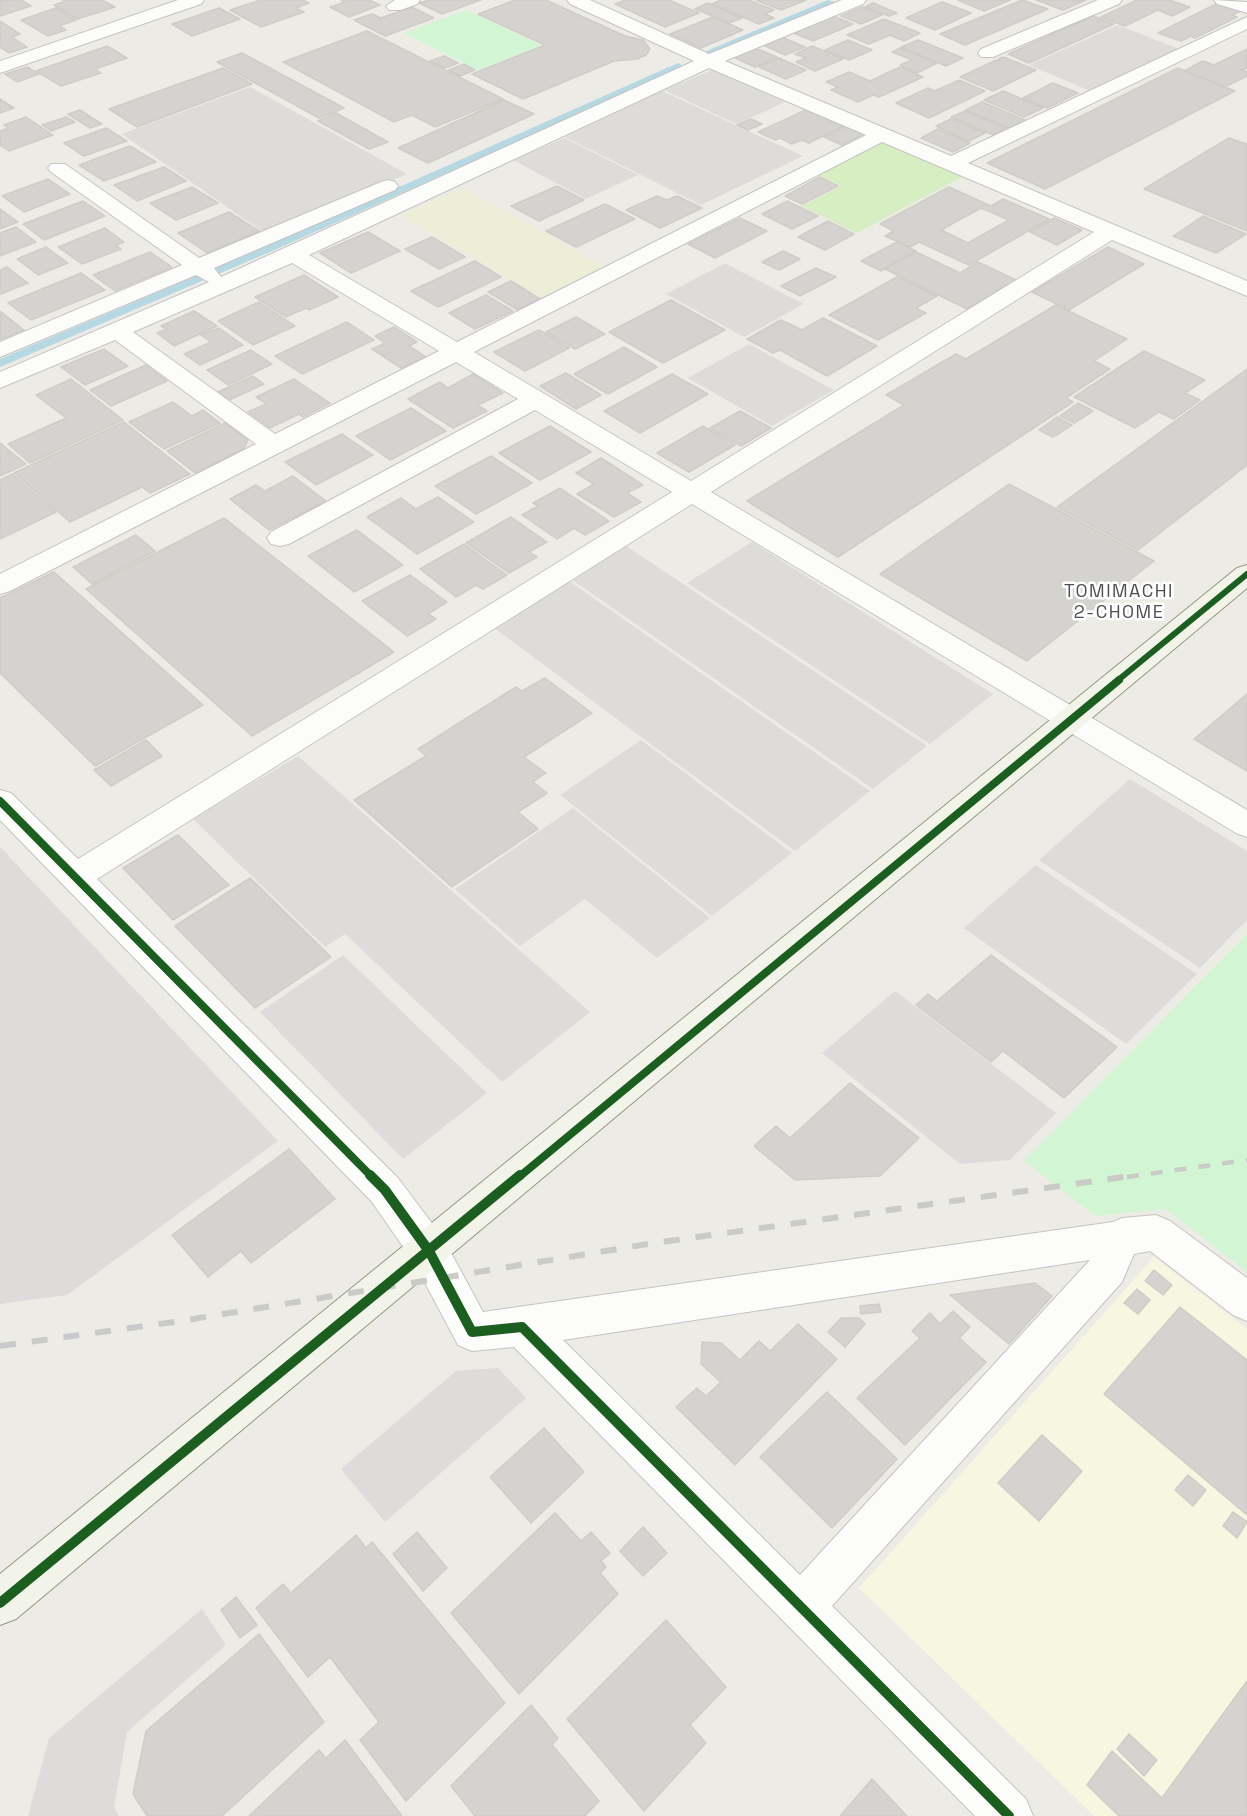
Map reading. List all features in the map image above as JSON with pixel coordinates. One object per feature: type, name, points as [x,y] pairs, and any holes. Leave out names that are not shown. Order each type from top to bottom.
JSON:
[{"type":"street","points":[[0,67],[195,0]]},
{"type":"street","points":[[576,0],[709,62],[1247,289]]},
{"type":"street","points":[[593,8],[614,0]]},
{"type":"street","points":[[0,350],[208,275],[293,254],[709,62],[857,0]]},
{"type":"street","points":[[987,53],[1113,0]]},
{"type":"street","points":[[1223,0],[1247,8]]},
{"type":"street","points":[[950,164],[1247,22]]},
{"type":"street","points":[[426,170],[690,52]]},
{"type":"street","points":[[0,585],[880,135]]},
{"type":"street","points":[[58,168],[208,275]]},
{"type":"street","points":[[0,381],[116,330],[208,275],[406,178]]},
{"type":"street","points":[[76,876],[1109,232]]},
{"type":"street","points":[[293,254],[1247,825]]},
{"type":"street","points":[[116,330],[274,445]]},
{"type":"street","points":[[280,538],[535,400]]},
{"type":"street","points":[[0,1603],[1073,720],[1247,574]]},
{"type":"street","points":[[0,801],[385,1190],[429,1251],[472,1332],[522,1327],[1122,1236],[1156,1233],[1247,1302]]},
{"type":"street","points":[[801,1607],[1108,1269],[1122,1236]]},
{"type":"street","points":[[522,1327],[1010,1816]]},
{"type":"shaded area","points":[[1118,25],[1179,49],[1090,91],[1029,65]]},
{"type":"shaded area","points":[[712,70],[785,102],[737,124],[664,90]]},
{"type":"shaded area","points":[[250,87],[407,174],[266,234],[122,134]]},
{"type":"shaded area","points":[[662,91],[803,156],[701,205],[565,137]]},
{"type":"shaded area","points":[[565,138],[638,175],[586,199],[513,160]]},
{"type":"shaded area","points":[[463,188],[605,267],[543,299],[400,215]]},
{"type":"shaded area","points":[[725,263],[804,304],[744,337],[666,294]]},
{"type":"shaded area","points":[[749,344],[834,390],[772,426],[688,378]]},
{"type":"shaded area","points":[[752,542],[993,694],[930,744],[687,583]]},
{"type":"shaded area","points":[[626,546],[927,746],[873,789],[571,579]]},
{"type":"shaded area","points":[[569,581],[870,791],[795,851],[493,627]]},
{"type":"shaded area","points":[[641,740],[792,853],[712,916],[560,795]]},
{"type":"shaded area","points":[[298,756],[590,1012],[502,1082],[345,934],[325,947],[193,819]]},
{"type":"shaded area","points":[[1130,779],[1247,851],[1247,920],[1200,968],[1039,860]]},
{"type":"shaded area","points":[[573,808],[710,918],[657,958],[585,899],[520,946],[455,889]]},
{"type":"shaded area","points":[[0,847],[278,1141],[67,1295],[0,1304]]},
{"type":"shaded area","points":[[1036,865],[1197,974],[1126,1044],[964,928]]},
{"type":"shaded area","points":[[343,955],[487,1093],[403,1159],[260,1012]]},
{"type":"shaded area","points":[[895,991],[1056,1113],[1010,1160],[960,1164],[822,1053]]},
{"type":"shaded area","points":[[1154,1257],[1247,1329],[1247,1816],[1094,1816],[859,1588]]},
{"type":"shaded area","points":[[498,1368],[526,1398],[385,1522],[341,1469],[456,1371]]},
{"type":"shaded area","points":[[202,1609],[226,1645],[127,1732],[114,1807],[119,1816],[28,1816],[49,1738]]},
{"type":"green space","points":[[466,10],[541,45],[478,70],[404,33]]},
{"type":"green space","points":[[883,141],[964,176],[857,233],[801,206],[841,186],[817,174]]},
{"type":"green space","points":[[1247,934],[1247,1272],[1166,1209],[1096,1216],[1024,1161]]},
{"type":"building","points":[[0,0],[21,0],[31,6],[0,16]]},
{"type":"building","points":[[63,0],[102,0],[115,7],[78,19],[54,5],[66,1]]},
{"type":"building","points":[[261,0],[303,0],[309,3],[296,8],[304,12],[261,27],[230,10]]},
{"type":"building","points":[[341,0],[369,0],[380,5],[349,17],[330,7],[345,2]]},
{"type":"building","points":[[429,0],[481,0],[442,14],[419,3]]},
{"type":"building","points":[[515,0],[546,0],[625,36],[643,40],[650,49],[646,55],[637,59],[614,61],[523,99],[472,74],[545,45],[478,14]]},
{"type":"building","points":[[626,0],[669,0],[699,13],[665,27],[615,4]]},
{"type":"building","points":[[721,0],[749,0],[774,10],[765,14],[774,18],[759,24],[712,4]]},
{"type":"building","points":[[756,0],[806,0],[781,10]]},
{"type":"building","points":[[958,0],[1010,0],[984,11]]},
{"type":"building","points":[[1022,0],[1048,9],[965,45],[940,34]]},
{"type":"building","points":[[1036,0],[1086,0],[1063,10]]},
{"type":"building","points":[[1137,0],[1169,0],[1190,7],[1172,16],[1158,10],[1125,26],[1101,17]]},
{"type":"building","points":[[942,2],[971,13],[935,30],[906,18]]},
{"type":"building","points":[[708,3],[742,18],[729,23],[695,9]]},
{"type":"building","points":[[873,3],[897,13],[889,16],[865,7]]},
{"type":"building","points":[[1218,3],[1241,11],[1232,15],[1237,17],[1195,38],[1191,36],[1181,41],[1158,33]]},
{"type":"building","points":[[412,7],[434,18],[385,36],[354,20],[372,14],[381,18]]},
{"type":"building","points":[[862,7],[882,15],[861,24],[841,16]]},
{"type":"building","points":[[56,8],[76,20],[59,26],[66,30],[48,36],[21,20]]},
{"type":"building","points":[[219,8],[240,19],[192,36],[172,24]]},
{"type":"building","points":[[833,16],[853,24],[813,41],[794,33]]},
{"type":"building","points":[[1093,16],[1114,24],[1029,63],[1008,54]]},
{"type":"building","points":[[713,17],[743,30],[701,48],[670,34]]},
{"type":"building","points":[[884,19],[920,33],[904,41],[890,35],[869,44],[847,35]]},
{"type":"building","points":[[0,21],[20,34],[12,37],[27,47],[9,53],[0,47]]},
{"type":"building","points":[[367,31],[503,99],[435,127],[412,115],[394,122],[283,62]]},
{"type":"building","points":[[782,37],[805,47],[785,55],[763,45]]},
{"type":"building","points":[[848,40],[872,50],[849,60],[825,50]]},
{"type":"building","points":[[918,40],[963,58],[946,66],[901,47]]},
{"type":"building","points":[[107,46],[127,58],[95,69],[101,73],[61,86],[36,71]]},
{"type":"building","points":[[812,46],[843,59],[815,71],[796,62],[806,58],[795,54]]},
{"type":"building","points":[[755,48],[777,57],[755,67],[733,57]]},
{"type":"building","points":[[900,48],[937,63],[917,73],[900,65],[912,60],[892,52]]},
{"type":"building","points":[[1247,49],[1247,68],[1242,70],[1247,72],[1247,76],[1225,87],[1184,71],[1203,61],[1214,65]]},
{"type":"building","points":[[242,53],[344,108],[319,118],[217,62]]},
{"type":"building","points":[[444,56],[458,63],[445,68],[430,61]]},
{"type":"building","points":[[1003,57],[1036,70],[993,91],[960,77]]},
{"type":"building","points":[[779,58],[806,70],[786,79],[759,67]]},
{"type":"building","points":[[464,64],[475,70],[460,76],[449,70]]},
{"type":"building","points":[[27,67],[39,74],[17,82],[5,74]]},
{"type":"building","points":[[900,67],[923,77],[879,97],[873,95],[858,102],[831,90],[838,87],[826,82],[849,72],[870,81]]},
{"type":"building","points":[[223,68],[252,84],[137,127],[109,109]]},
{"type":"building","points":[[1178,68],[1235,91],[1045,189],[987,163]]},
{"type":"building","points":[[959,80],[985,91],[929,118],[896,103],[928,88],[935,91]]},
{"type":"building","points":[[1053,83],[1078,93],[1047,108],[1023,98]]},
{"type":"building","points":[[1003,91],[1043,108],[1024,117],[984,100]]},
{"type":"building","points":[[0,99],[14,108],[0,113]]},
{"type":"building","points":[[504,100],[534,114],[428,163],[398,148]]},
{"type":"building","points":[[982,102],[1025,120],[1009,128],[966,110]]},
{"type":"building","points":[[808,109],[845,125],[809,143],[802,140],[792,144],[780,138],[775,140],[758,132]]},
{"type":"building","points":[[80,110],[102,124],[90,128],[68,114]]},
{"type":"building","points":[[965,111],[1006,128],[993,135],[951,117]]},
{"type":"building","points":[[336,113],[388,142],[369,149],[318,121]]},
{"type":"building","points":[[26,117],[53,135],[9,151],[0,145],[0,131],[8,128],[4,125]]},
{"type":"building","points":[[66,117],[75,122],[51,131],[42,125]]},
{"type":"building","points":[[751,119],[762,124],[748,130],[737,125]]},
{"type":"building","points":[[951,119],[985,133],[969,141],[936,126]]},
{"type":"building","points":[[846,126],[864,134],[842,145],[824,137]]},
{"type":"building","points":[[106,128],[127,141],[84,156],[64,143]]},
{"type":"building","points":[[938,129],[970,143],[953,152],[921,138]]},
{"type":"building","points":[[1229,138],[1247,144],[1247,231],[1144,189]]},
{"type":"building","points":[[130,146],[156,162],[104,181],[79,165]]},
{"type":"building","points":[[164,167],[186,181],[137,201],[114,185]]},
{"type":"building","points":[[820,177],[838,186],[802,204],[785,196]]},
{"type":"building","points":[[48,179],[70,194],[24,212],[2,196]]},
{"type":"building","points":[[557,186],[584,200],[539,221],[511,206]]},
{"type":"building","points":[[192,187],[218,203],[176,220],[150,203]]},
{"type":"building","points":[[949,187],[991,206],[1003,199],[1049,219],[969,265],[919,242],[910,247],[885,236],[894,231],[880,224]],"holes":[[[981,208],[1009,220],[968,243],[941,230]]]},
{"type":"building","points":[[657,196],[667,200],[677,196],[702,208],[660,228],[626,210]]},
{"type":"building","points":[[83,201],[105,216],[44,240],[23,224]]},
{"type":"building","points":[[787,201],[818,216],[792,229],[762,214]]},
{"type":"building","points":[[605,204],[635,219],[576,247],[546,231]]},
{"type":"building","points":[[0,209],[18,222],[0,229]]},
{"type":"building","points":[[229,212],[259,231],[207,253],[178,233]]},
{"type":"building","points":[[1203,216],[1246,234],[1216,253],[1173,236]]},
{"type":"building","points":[[740,218],[767,231],[715,258],[688,244]]},
{"type":"building","points":[[1054,218],[1082,230],[1057,245],[1030,232]]},
{"type":"building","points":[[828,221],[854,234],[825,250],[798,237]]},
{"type":"building","points":[[16,227],[36,242],[0,256],[0,233]]},
{"type":"building","points":[[105,228],[124,242],[116,245],[121,249],[82,264],[58,247]]},
{"type":"building","points":[[368,232],[400,251],[351,273],[320,253]]},
{"type":"building","points":[[432,237],[465,257],[439,269],[405,249]]},
{"type":"building","points":[[897,242],[916,251],[881,271],[861,261]]},
{"type":"building","points":[[46,247],[68,263],[38,275],[17,259]]},
{"type":"building","points":[[1108,247],[1144,264],[1069,310],[1032,292]]},
{"type":"building","points":[[783,251],[800,259],[779,270],[762,262]]},
{"type":"building","points":[[150,252],[172,267],[115,291],[93,275]]},
{"type":"building","points":[[916,252],[960,273],[978,262],[1016,280],[967,309],[885,269]]},
{"type":"building","points":[[475,261],[501,277],[438,307],[411,291]]},
{"type":"building","points":[[7,267],[28,283],[1,294],[0,270]]},
{"type":"building","points":[[816,268],[836,277],[800,296],[781,286]]},
{"type":"building","points":[[81,273],[105,290],[31,320],[8,303]]},
{"type":"building","points":[[304,275],[338,297],[286,317],[255,297]]},
{"type":"building","points":[[897,277],[937,296],[916,308],[926,313],[878,340],[829,315]]},
{"type":"building","points":[[511,281],[540,299],[518,310],[488,292]]},
{"type":"building","points":[[486,295],[513,311],[475,329],[449,313]]},
{"type":"building","points":[[671,300],[725,330],[663,363],[609,332]]},
{"type":"building","points":[[259,302],[295,326],[253,345],[218,321]]},
{"type":"building","points":[[1056,305],[1127,339],[1094,361],[1110,369],[1066,398],[1073,402],[838,557],[747,501],[904,405],[886,395],[956,354],[966,359]]},
{"type":"building","points":[[0,311],[24,330],[0,340]]},
{"type":"building","points":[[194,311],[217,326],[174,346],[157,333],[167,329],[161,326]]},
{"type":"building","points":[[576,317],[605,334],[575,349],[546,332]]},
{"type":"building","points":[[823,318],[877,346],[827,376],[780,350],[773,353],[747,339],[781,320],[802,330]]},
{"type":"building","points":[[347,322],[374,340],[302,374],[275,356]]},
{"type":"building","points":[[394,327],[417,342],[409,346],[426,357],[401,368],[372,349],[385,343],[375,336]]},
{"type":"building","points":[[219,328],[243,345],[200,365],[184,354],[211,342],[201,335]]},
{"type":"building","points":[[539,330],[569,348],[525,371],[494,352]]},
{"type":"building","points":[[624,347],[657,367],[608,394],[574,374]]},
{"type":"building","points":[[104,349],[128,366],[85,385],[61,367]]},
{"type":"building","points":[[251,350],[272,364],[228,385],[207,370]]},
{"type":"building","points":[[1144,351],[1205,380],[1185,393],[1200,400],[1174,419],[1159,412],[1135,428],[1074,397]]},
{"type":"building","points":[[146,365],[167,381],[111,406],[90,390]]},
{"type":"building","points":[[1247,369],[1247,465],[1138,550],[1057,507]]},
{"type":"building","points":[[566,373],[601,395],[576,409],[540,386]]},
{"type":"building","points":[[473,374],[503,393],[478,405],[487,411],[453,428],[408,399],[440,382],[448,388]]},
{"type":"building","points":[[672,374],[708,394],[640,433],[604,411]]},
{"type":"building","points":[[253,376],[264,384],[229,400],[218,392]]},
{"type":"building","points":[[71,379],[123,420],[30,463],[8,444],[66,418],[36,395]]},
{"type":"building","points":[[294,379],[330,403],[303,417],[299,414],[270,428],[248,412],[266,404],[256,397]]},
{"type":"building","points":[[173,402],[192,416],[203,410],[220,423],[164,449],[129,422]]},
{"type":"building","points":[[1078,403],[1093,411],[1074,423],[1060,416]]},
{"type":"building","points":[[411,408],[446,431],[390,460],[356,436]]},
{"type":"building","points":[[740,411],[771,428],[741,446],[710,428]]},
{"type":"building","points":[[1057,417],[1072,425],[1053,437],[1039,430]]},
{"type":"building","points":[[124,422],[190,474],[150,493],[142,487],[70,522],[14,473]]},
{"type":"building","points":[[225,423],[248,440],[244,449],[195,473],[167,451]]},
{"type":"building","points":[[550,426],[591,452],[540,480],[499,453]]},
{"type":"building","points":[[703,426],[735,445],[689,472],[657,453]]},
{"type":"building","points":[[342,434],[373,455],[316,485],[285,462]]},
{"type":"building","points":[[0,443],[26,464],[0,476]]},
{"type":"building","points":[[491,456],[532,483],[476,514],[435,486]]},
{"type":"building","points":[[601,458],[643,485],[627,493],[641,502],[614,517],[577,494],[594,484],[576,473]]},
{"type":"building","points":[[12,474],[56,512],[0,539],[0,480]]},
{"type":"building","points":[[293,476],[326,501],[269,530],[230,499],[256,485],[265,491]]},
{"type":"building","points":[[1009,484],[1154,561],[1027,661],[880,574]]},
{"type":"building","points":[[560,488],[609,521],[585,535],[574,528],[557,539],[522,515],[538,506],[533,503]]},
{"type":"building","points":[[438,497],[474,522],[417,554],[367,517],[401,498],[416,509]]},
{"type":"building","points":[[511,517],[547,542],[529,552],[537,557],[509,573],[466,543]]},
{"type":"building","points":[[224,518],[394,652],[252,736],[86,589]]},
{"type":"building","points":[[357,530],[403,565],[354,592],[308,556]]},
{"type":"building","points":[[136,535],[155,551],[92,584],[73,567]]},
{"type":"building","points":[[464,544],[507,575],[483,589],[476,585],[456,597],[420,569]]},
{"type":"building","points":[[54,572],[203,705],[95,766],[0,673],[0,598]]},
{"type":"building","points":[[410,575],[447,602],[428,614],[436,619],[407,636],[362,601]]},
{"type":"building","points":[[545,678],[592,713],[524,757],[546,773],[533,782],[547,793],[518,812],[538,829],[452,887],[354,800],[426,756],[418,749],[516,687],[522,691]]},
{"type":"building","points":[[1247,694],[1247,771],[1194,739]]},
{"type":"building","points":[[146,740],[162,756],[111,786],[94,770]]},
{"type":"building","points":[[178,835],[229,885],[173,920],[123,868]]},
{"type":"building","points":[[250,878],[331,957],[255,1008],[175,926]]},
{"type":"building","points":[[991,955],[1117,1047],[1064,1098],[1003,1051],[991,1062],[916,1005],[928,994],[937,1001]]},
{"type":"building","points":[[850,1083],[919,1138],[880,1176],[795,1180],[754,1146],[776,1126],[790,1138]]},
{"type":"building","points":[[289,1149],[335,1199],[251,1263],[241,1251],[208,1277],[172,1235]]},
{"type":"building","points":[[1154,1270],[1172,1285],[1163,1295],[1145,1281]]},
{"type":"building","points":[[1035,1283],[1052,1296],[1009,1344],[950,1295]]},
{"type":"building","points":[[1137,1289],[1150,1300],[1138,1314],[1124,1303]]},
{"type":"building","points":[[879,1304],[881,1312],[861,1314],[860,1306]]},
{"type":"building","points":[[1180,1307],[1247,1360],[1247,1515],[1104,1394]]},
{"type":"building","points":[[953,1311],[970,1327],[959,1338],[986,1362],[905,1445],[857,1398],[920,1338],[912,1331],[930,1313],[940,1324]]},
{"type":"building","points":[[841,1318],[859,1318],[865,1324],[845,1347],[828,1332]]},
{"type":"building","points":[[798,1324],[837,1359],[735,1465],[676,1407],[697,1388],[706,1396],[721,1382],[701,1364],[702,1342],[721,1343],[740,1360],[759,1341],[770,1351]]},
{"type":"building","points":[[827,1392],[897,1459],[832,1528],[760,1457]]},
{"type":"building","points":[[544,1428],[584,1472],[531,1523],[490,1477]]},
{"type":"building","points":[[1042,1435],[1082,1471],[1039,1521],[998,1483]]},
{"type":"building","points":[[1188,1475],[1206,1490],[1193,1506],[1175,1490]]},
{"type":"building","points":[[1233,1512],[1247,1522],[1237,1538],[1223,1526]]},
{"type":"building","points":[[555,1513],[581,1541],[591,1532],[610,1553],[601,1561],[606,1567],[600,1573],[618,1594],[519,1694],[451,1613]]},
{"type":"building","points":[[643,1527],[667,1553],[643,1576],[620,1551]]},
{"type":"building","points":[[417,1532],[447,1568],[423,1591],[393,1554]]},
{"type":"building","points":[[356,1535],[366,1548],[372,1542],[505,1703],[406,1801],[360,1740],[379,1722],[330,1657],[308,1677],[256,1608],[283,1584],[291,1593]]},
{"type":"building","points":[[236,1597],[257,1625],[240,1638],[221,1610]]},
{"type":"building","points":[[666,1620],[726,1687],[690,1725],[706,1743],[644,1811],[567,1719]]},
{"type":"building","points":[[259,1634],[324,1722],[222,1816],[147,1816],[133,1794],[146,1731]]},
{"type":"building","points":[[1247,1681],[1247,1816],[1119,1816],[1087,1785],[1112,1751],[1162,1798]]},
{"type":"building","points":[[531,1705],[558,1738],[552,1745],[599,1801],[585,1816],[475,1816],[451,1786]]},
{"type":"building","points":[[1129,1734],[1157,1760],[1144,1776],[1117,1749]]},
{"type":"building","points":[[345,1740],[402,1816],[249,1816],[319,1750],[326,1758]]},
{"type":"building","points":[[872,1779],[907,1816],[840,1816]]},
{"type":"waterway","points":[[709,52],[831,2]]},
{"type":"waterway","points":[[0,363],[266,250],[678,66]]},
{"type":"railway","points":[[1127,1177],[1247,1160]]},
{"type":"railway","points":[[0,1346],[181,1321],[648,1244],[1138,1175]]},
{"type":"cycle path","points":[[0,1603],[1247,574]]},
{"type":"cycle path","points":[[0,801],[385,1190],[429,1251],[472,1332],[522,1327],[1009,1816]]},
{"type":"district","name":"TOMIMACHI 2-CHOME","points":[[1119,602]]}]
